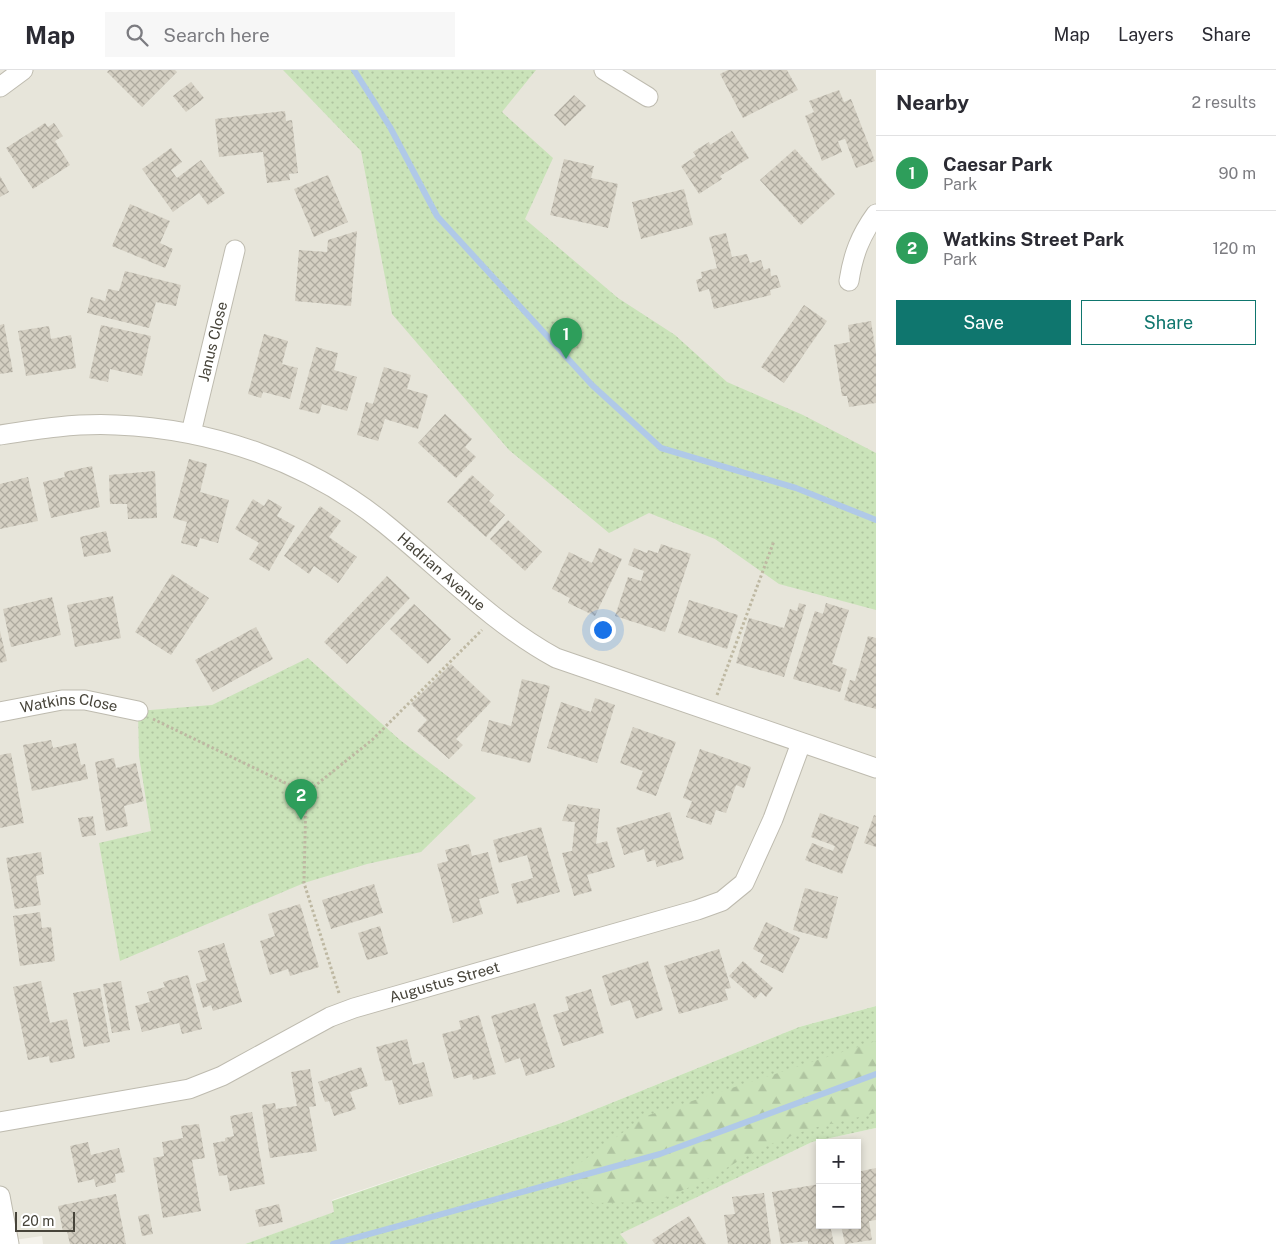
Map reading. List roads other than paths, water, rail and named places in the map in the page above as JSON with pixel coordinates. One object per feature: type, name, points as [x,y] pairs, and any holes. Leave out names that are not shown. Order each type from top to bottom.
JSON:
[{"type":"street","points":[[0,87],[23,70]]},
{"type":"street","points":[[604,70],[648,97]]},
{"type":"street","points":[[849,282],[852,257],[860,236],[876,214]]},
{"type":"street","name":"Janus Close","points":[[191,433],[234,250]]},
{"type":"street","name":"Hadrian Avenue","points":[[0,435],[44,428],[116,424],[191,433],[238,445],[301,471],[355,502],[424,556],[495,617],[532,645],[556,658],[876,768]]},
{"type":"street","name":"Watkins Close","points":[[0,712],[62,700],[85,700],[138,711]]},
{"type":"street","name":"Augustus Street","points":[[0,1122],[189,1089],[222,1076],[345,1011],[697,910],[722,901],[744,883],[758,854],[801,743]]},
{"type":"street","points":[[0,1196],[9,1244]]},
{"type":"waterway","points":[[354,70],[390,127],[437,216],[592,385],[661,448],[796,488],[876,520]]},
{"type":"waterway","points":[[333,1244],[660,1154],[876,1074]]},
{"type":"place","name":"Caesar Park","points":[[566,359]]},
{"type":"place","name":"Watkins Street Park","points":[[301,820]]}]
